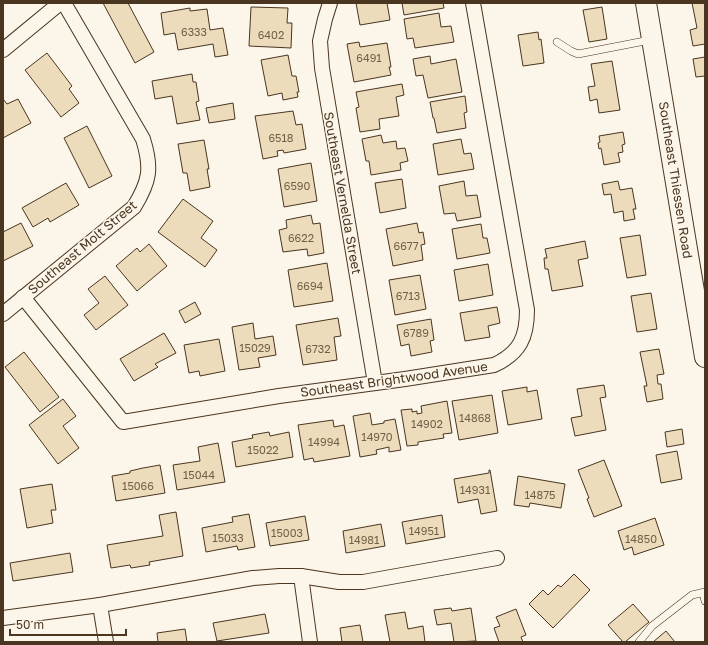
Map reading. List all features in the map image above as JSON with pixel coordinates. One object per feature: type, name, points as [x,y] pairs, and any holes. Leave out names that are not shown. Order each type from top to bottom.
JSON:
[{"type":"main road","name":"Southeast Thiessen Road","points":[[646,3],[705,357]]},
{"type":"street","points":[[3,50],[60,3]]},
{"type":"street","name":"Southeast Molt Street","points":[[3,314],[134,207],[143,192],[149,173],[148,155],[143,139],[64,3]]},
{"type":"street","name":"Southeast Vernelda Street","points":[[330,3],[320,41],[322,68],[376,382]]},
{"type":"street","name":"Southeast Brightwood Avenue","points":[[23,297],[124,422],[279,396],[494,365],[510,356],[521,342],[525,333],[527,325],[526,310],[473,3]]},
{"type":"street","points":[[3,618],[100,605],[253,578],[301,576],[338,582],[363,582],[497,558]]},
{"type":"street","points":[[301,576],[310,642]]},
{"type":"street","points":[[100,605],[106,642]]},
{"type":"lane","points":[[557,42],[571,52],[578,54],[652,39]]},
{"type":"lane","points":[[639,642],[652,626],[692,595],[704,592],[705,601]]},
{"type":"building","points":[[103,3],[128,3],[154,52],[135,63]]},
{"type":"building","points":[[356,3],[387,3],[390,20],[360,25]]},
{"type":"building","points":[[402,3],[443,3],[444,8],[404,15]]},
{"type":"building","points":[[692,3],[705,3],[705,44],[693,46],[690,30],[697,28]]},
{"type":"building","points":[[251,7],[288,8],[287,23],[292,23],[291,48],[249,46]]},
{"type":"building","points":[[602,7],[607,39],[589,42],[583,10]]},
{"type":"building","points":[[190,8],[190,11],[207,9],[210,30],[223,28],[228,55],[215,57],[213,44],[178,50],[175,33],[164,35],[161,13]]},
{"type":"building","points":[[439,13],[441,27],[451,26],[454,42],[415,48],[413,38],[407,39],[404,19]]},
{"type":"building","points":[[538,32],[539,40],[541,39],[544,63],[523,66],[518,35]]},
{"type":"building","points":[[359,42],[360,47],[387,43],[391,75],[354,82],[347,44]]},
{"type":"building","points":[[47,53],[72,86],[69,89],[79,103],[61,117],[25,70]]},
{"type":"building","points":[[288,55],[292,76],[296,76],[299,92],[297,92],[298,97],[283,100],[282,93],[268,96],[261,60]]},
{"type":"building","points":[[430,56],[431,64],[456,59],[462,92],[428,98],[423,75],[416,76],[413,59]]},
{"type":"building","points":[[705,57],[705,76],[696,77],[693,59]]},
{"type":"building","points":[[612,61],[620,110],[599,113],[597,99],[590,101],[588,87],[595,86],[591,64]]},
{"type":"building","points":[[192,74],[193,82],[196,82],[199,101],[196,102],[200,120],[177,124],[172,96],[155,99],[152,81]]},
{"type":"building","points":[[402,84],[404,95],[396,97],[399,116],[379,119],[380,129],[360,132],[356,108],[359,107],[356,92]]},
{"type":"building","points":[[465,96],[467,112],[464,113],[466,128],[437,133],[430,102]]},
{"type":"building","points":[[3,99],[7,104],[18,99],[31,123],[3,138]]},
{"type":"building","points":[[233,103],[235,119],[209,123],[206,108]]},
{"type":"building","points":[[293,111],[296,125],[302,124],[306,149],[284,153],[283,150],[277,151],[278,156],[263,159],[255,116]]},
{"type":"building","points":[[87,126],[112,176],[89,188],[64,138]]},
{"type":"building","points":[[623,132],[625,144],[622,145],[623,152],[618,153],[620,162],[604,165],[601,148],[599,149],[599,136]]},
{"type":"building","points":[[381,135],[383,143],[396,141],[397,149],[405,148],[408,161],[400,163],[401,170],[371,175],[369,161],[366,161],[362,139]]},
{"type":"building","points":[[461,139],[464,154],[471,153],[474,169],[438,175],[433,144]]},
{"type":"building","points":[[204,140],[209,169],[207,169],[210,187],[190,191],[187,173],[183,173],[178,144]]},
{"type":"building","points":[[311,163],[317,201],[284,207],[278,169]]},
{"type":"building","points":[[402,179],[406,208],[380,213],[375,183]]},
{"type":"building","points":[[464,181],[466,196],[477,195],[481,217],[457,221],[455,213],[444,214],[439,186]]},
{"type":"building","points":[[618,181],[620,190],[632,188],[636,209],[633,209],[635,219],[624,221],[623,211],[614,213],[611,194],[604,195],[602,184]]},
{"type":"building","points":[[66,183],[79,205],[50,222],[48,218],[33,227],[22,208]]},
{"type":"building","points":[[183,199],[213,221],[201,238],[217,250],[205,267],[158,232]]},
{"type":"building","points":[[311,215],[313,224],[320,223],[324,253],[308,256],[307,249],[283,252],[279,230],[287,228],[286,220]]},
{"type":"building","points":[[21,223],[33,246],[3,261],[3,232]]},
{"type":"building","points":[[417,223],[419,233],[423,232],[425,244],[421,245],[423,260],[393,266],[386,229]]},
{"type":"building","points":[[481,224],[483,238],[487,238],[490,253],[457,259],[452,229]]},
{"type":"building","points":[[640,235],[646,275],[627,278],[620,238]]},
{"type":"building","points":[[585,241],[588,258],[578,260],[583,286],[552,291],[548,269],[545,269],[544,258],[547,258],[545,249]]},
{"type":"building","points":[[149,244],[167,266],[137,291],[116,266],[137,248],[140,252]]},
{"type":"building","points":[[327,263],[333,301],[294,307],[288,270]]},
{"type":"building","points":[[488,264],[493,295],[459,301],[454,270]]},
{"type":"building","points":[[420,275],[426,309],[395,315],[389,280]]},
{"type":"building","points":[[105,276],[128,305],[96,330],[84,315],[99,303],[88,289]]},
{"type":"building","points":[[651,293],[657,329],[637,332],[631,296]]},
{"type":"building","points":[[195,302],[201,314],[185,323],[179,311]]},
{"type":"building","points":[[497,307],[500,323],[488,326],[490,337],[465,341],[460,313]]},
{"type":"building","points":[[338,318],[341,336],[334,337],[337,360],[303,365],[296,325]]},
{"type":"building","points":[[431,319],[434,340],[430,341],[432,352],[411,356],[409,344],[401,346],[397,325]]},
{"type":"building","points":[[253,323],[255,339],[273,336],[276,355],[258,358],[260,367],[239,370],[232,327]]},
{"type":"building","points":[[164,333],[176,353],[155,364],[158,367],[134,381],[120,359]]},
{"type":"building","points":[[219,339],[225,371],[200,376],[199,371],[189,373],[184,345]]},
{"type":"building","points":[[659,349],[664,374],[657,375],[658,384],[661,384],[663,399],[647,402],[644,386],[647,386],[640,352]]},
{"type":"building","points":[[24,352],[59,397],[40,412],[5,367]]},
{"type":"building","points":[[604,385],[606,397],[600,398],[606,430],[575,436],[571,418],[582,416],[577,389]]},
{"type":"building","points":[[527,387],[527,392],[537,390],[542,419],[508,425],[502,391]]},
{"type":"building","points":[[492,395],[498,433],[459,440],[452,401]]},
{"type":"building","points":[[63,399],[76,416],[63,426],[79,448],[58,464],[29,425]]},
{"type":"building","points":[[447,401],[452,433],[443,434],[444,438],[418,442],[418,445],[407,446],[401,410],[412,409],[412,412],[417,411],[417,414],[422,413],[421,406]]},
{"type":"building","points":[[370,413],[372,425],[395,419],[401,450],[389,452],[389,447],[376,450],[377,454],[360,457],[353,416]]},
{"type":"building","points":[[333,420],[334,427],[344,425],[350,456],[314,462],[313,458],[304,460],[298,425]]},
{"type":"building","points":[[682,429],[684,444],[667,447],[665,432]]},
{"type":"building","points":[[269,432],[270,436],[289,432],[293,457],[236,467],[232,442],[253,438],[252,435]]},
{"type":"building","points":[[218,443],[225,482],[177,490],[173,465],[200,461],[198,447]]},
{"type":"building","points":[[677,451],[682,479],[661,483],[656,455]]},
{"type":"building","points":[[604,460],[622,506],[594,517],[587,499],[589,498],[578,470]]},
{"type":"building","points":[[160,465],[165,493],[116,501],[112,476]]},
{"type":"building","points":[[489,470],[497,511],[481,514],[478,499],[458,503],[454,479],[489,473]]},
{"type":"building","points":[[518,476],[565,484],[561,508],[530,503],[529,507],[514,505]]},
{"type":"building","points":[[52,484],[56,510],[51,510],[53,523],[27,528],[20,489]]},
{"type":"building","points":[[176,512],[183,556],[149,562],[150,565],[131,568],[130,565],[111,568],[107,545],[163,536],[159,515]]},
{"type":"building","points":[[249,514],[255,547],[238,550],[237,546],[206,552],[202,528],[233,522],[232,517]]},
{"type":"building","points":[[442,515],[445,537],[406,544],[402,522]]},
{"type":"building","points":[[305,516],[309,540],[270,546],[266,523]]},
{"type":"building","points":[[655,518],[664,545],[634,555],[632,547],[624,550],[618,531]]},
{"type":"building","points":[[381,524],[385,546],[346,553],[343,531]]},
{"type":"building","points":[[70,553],[73,572],[13,581],[10,563]]},
{"type":"building","points":[[574,574],[590,590],[553,628],[529,604],[543,590],[548,595],[558,585],[561,587]]},
{"type":"building","points":[[633,604],[649,622],[625,642],[623,642],[608,625]]},
{"type":"building","points":[[451,608],[452,611],[471,608],[476,641],[454,642],[451,623],[437,625],[434,610]]},
{"type":"building","points":[[516,609],[526,635],[521,637],[523,642],[499,642],[494,628],[500,626],[496,617]]},
{"type":"building","points":[[405,612],[408,629],[423,626],[425,642],[390,642],[385,615]]},
{"type":"building","points":[[265,614],[269,633],[217,641],[213,623]]},
{"type":"building","points":[[360,625],[363,642],[342,642],[340,628]]},
{"type":"building","points":[[185,629],[187,642],[158,642],[157,633]]},
{"type":"building","points":[[666,631],[675,642],[653,642]]}]
